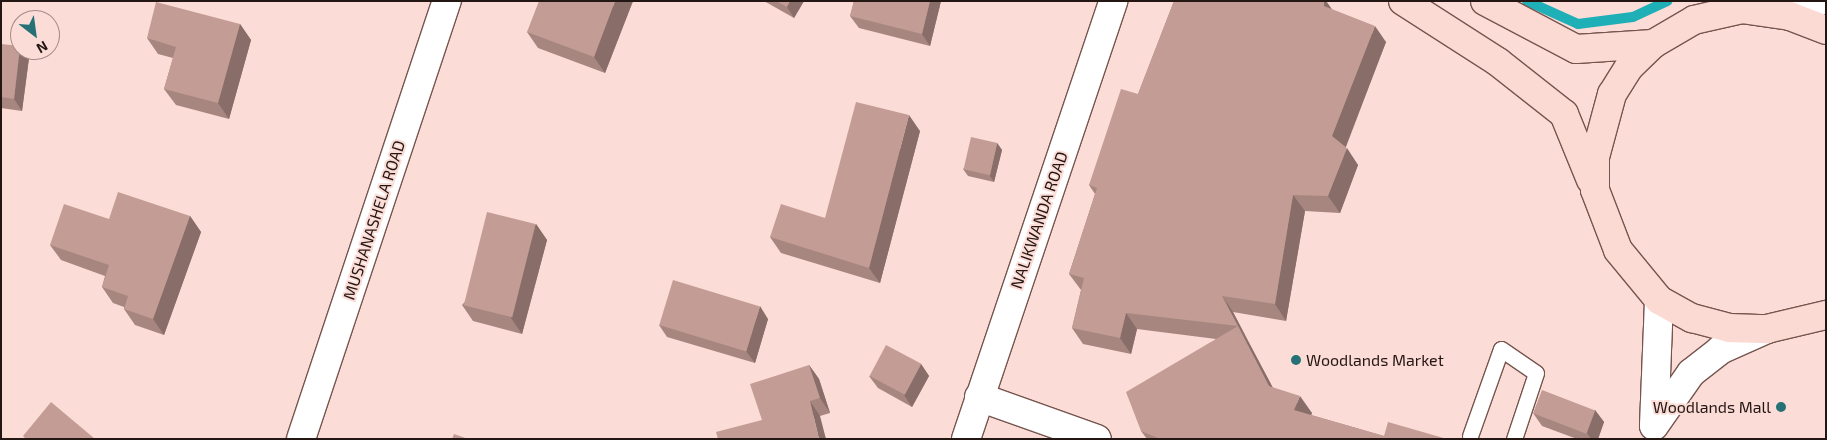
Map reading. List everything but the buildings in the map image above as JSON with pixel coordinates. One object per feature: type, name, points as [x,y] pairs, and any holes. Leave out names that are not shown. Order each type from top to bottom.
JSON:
[{"type":"main road","points":[[1402,1],[1498,62],[1564,114],[1618,250],[1660,300],[1711,323],[1767,329],[1823,318]]},
{"type":"main road","points":[[1485,1],[1576,49],[1653,44]]},
{"type":"main road","points":[[1595,190],[1600,124],[1612,94],[1629,67],[1653,44],[1694,20],[1742,9],[1790,16],[1826,30]]},
{"type":"street","name":"MUSHANASHELA ROAD","points":[[301,439],[447,1]]},
{"type":"street","name":"NALIKWANDA ROAD","points":[[966,439],[1113,1]]},
{"type":"street","points":[[1790,16],[1820,1]]},
{"type":"street","points":[[1652,432],[1660,300]]},
{"type":"street","points":[[1652,432],[1690,373],[1720,350],[1767,329]]},
{"type":"street","points":[[979,397],[1097,439]]},
{"type":"lane","points":[[1470,436],[1501,348],[1536,373],[1514,439]]},
{"type":"waterway","points":[[1527,1],[1578,24],[1633,17],[1667,1]]},
{"type":"place","name":"Woodlands Market","points":[[1296,360]]},
{"type":"place","name":"Woodlands Mall","points":[[1781,407]]}]
